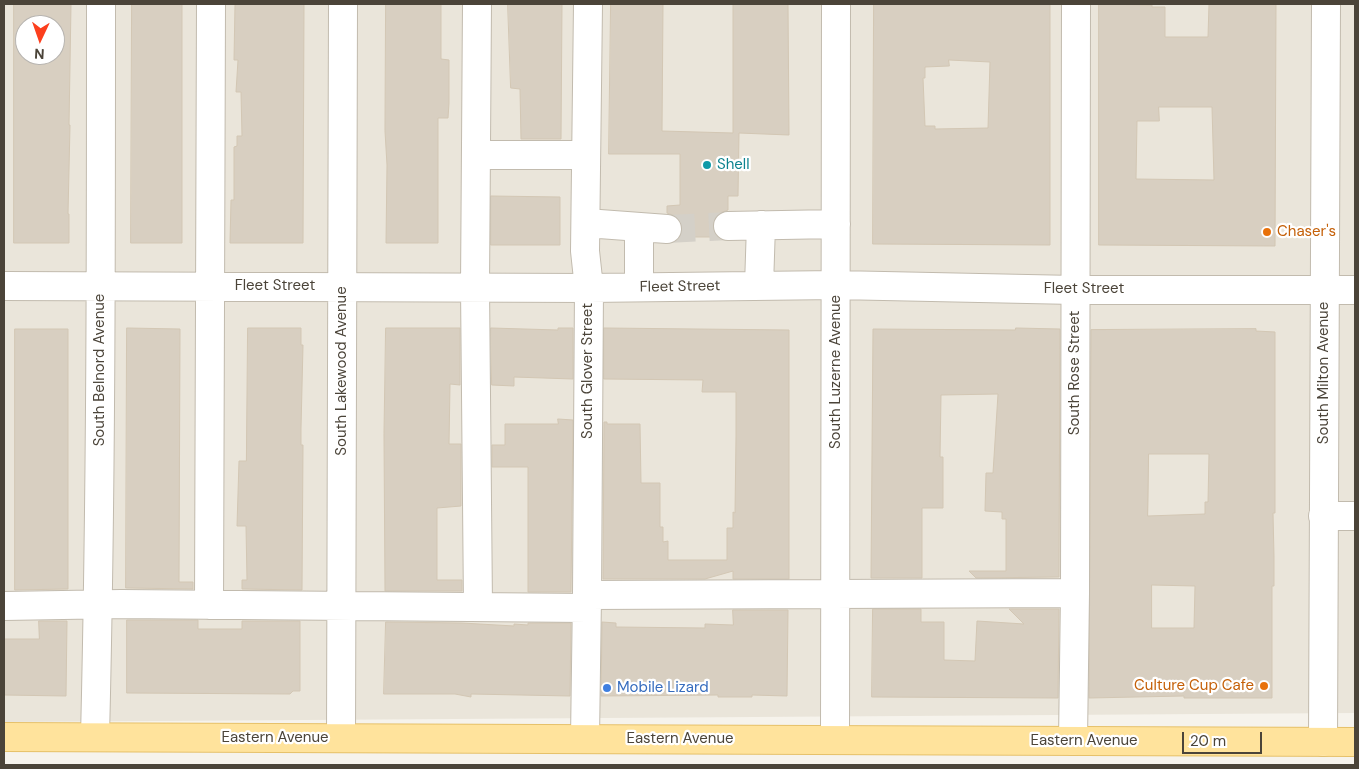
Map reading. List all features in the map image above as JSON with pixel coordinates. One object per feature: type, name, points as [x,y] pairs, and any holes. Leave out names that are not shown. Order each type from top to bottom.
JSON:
[{"type":"main road","name":"Eastern Avenue","points":[[4,737],[1355,742]]},
{"type":"street","name":"South Belnord Avenue","points":[[95,737],[101,286],[101,4]]},
{"type":"street","points":[[208,605],[212,4]]},
{"type":"street","name":"South Lakewood Avenue","points":[[341,738],[343,4]]},
{"type":"street","points":[[477,4],[475,287],[478,608]]},
{"type":"street","name":"South Glover Street","points":[[585,739],[589,288],[585,251],[588,4]]},
{"type":"street","name":"South Luzerne Avenue","points":[[835,740],[836,4]]},
{"type":"street","name":"South Rose Street","points":[[1073,741],[1076,4]]},
{"type":"street","name":"South Milton Avenue","points":[[1323,742],[1326,4]]},
{"type":"street","points":[[476,155],[586,155]]},
{"type":"street","points":[[586,222],[667,230]]},
{"type":"street","points":[[728,226],[836,224]]},
{"type":"street","points":[[759,286],[760,226]]},
{"type":"street","points":[[638,287],[639,228]]},
{"type":"street","name":"Fleet Street","points":[[4,286],[589,288],[836,285],[1075,290],[1355,290]]},
{"type":"street","points":[[1323,516],[1355,516]]},
{"type":"street","points":[[4,606],[98,604],[478,608],[587,601],[835,594],[1074,592]]},
{"type":"shaded area","points":[[4,4],[1355,4],[1355,713],[4,722]]},
{"type":"building","points":[[14,4],[71,4],[69,243],[14,243]]},
{"type":"building","points":[[132,4],[182,4],[182,243],[131,243]]},
{"type":"building","points":[[304,4],[303,243],[230,243],[231,200],[234,200],[234,147],[237,146],[237,136],[242,136],[241,92],[236,92],[238,60],[234,60],[235,5]]},
{"type":"building","points":[[386,4],[441,4],[441,59],[449,60],[449,103],[448,118],[438,118],[438,243],[386,243]]},
{"type":"building","points":[[508,4],[562,4],[561,139],[521,139],[520,89],[511,88]]},
{"type":"building","points":[[611,4],[663,4],[662,131],[733,133],[733,4],[788,4],[789,135],[739,133],[738,196],[728,196],[728,210],[720,213],[714,219],[712,227],[714,234],[718,237],[680,237],[683,230],[681,222],[675,216],[667,213],[667,206],[680,205],[680,154],[609,154]]},
{"type":"building","points":[[874,4],[1050,4],[1050,245],[873,244]],"holes":[[[949,60],[990,62],[988,128],[935,129],[935,126],[925,126],[923,78],[925,78],[925,67],[949,66]]]},
{"type":"building","points":[[1099,4],[1165,7],[1165,37],[1208,37],[1209,4],[1276,4],[1275,246],[1099,245]],"holes":[[[1159,107],[1212,107],[1214,180],[1136,179],[1137,121],[1159,121]]]},
{"type":"building","points":[[491,196],[560,197],[560,245],[491,245]]},
{"type":"building","points":[[127,328],[180,329],[179,582],[193,582],[193,589],[126,588]]},
{"type":"building","points":[[248,328],[301,328],[301,345],[303,345],[301,428],[301,445],[303,445],[302,590],[242,589],[242,580],[247,580],[246,526],[237,526],[239,461],[246,461]]},
{"type":"building","points":[[386,328],[460,328],[460,385],[450,384],[449,444],[461,444],[461,506],[437,508],[437,580],[462,580],[462,591],[385,591],[384,434]]},
{"type":"building","points":[[491,328],[558,330],[558,328],[573,328],[573,379],[514,377],[514,386],[492,385]]},
{"type":"building","points":[[604,328],[789,330],[789,579],[733,579],[733,571],[705,579],[603,579],[604,422],[607,422],[607,424],[640,424],[641,483],[660,483],[660,527],[663,527],[663,542],[668,541],[668,560],[727,560],[727,528],[733,528],[733,512],[735,513],[736,437],[736,392],[702,392],[703,380],[604,379]]},
{"type":"building","points":[[1016,328],[1060,329],[1059,577],[976,578],[969,571],[1006,571],[1006,519],[1002,519],[1002,512],[985,511],[986,473],[993,473],[998,394],[941,395],[940,457],[943,457],[943,508],[922,508],[922,578],[871,578],[873,329],[1015,330]]},
{"type":"building","points":[[15,329],[68,329],[68,589],[15,590]]},
{"type":"building","points":[[1256,329],[1256,331],[1275,332],[1272,698],[1184,698],[1184,696],[1089,698],[1091,330]],"holes":[[[1149,454],[1209,454],[1208,502],[1205,502],[1205,514],[1148,516]],[[1152,585],[1195,586],[1194,628],[1152,628]]]},
{"type":"building","points":[[558,419],[573,420],[571,592],[528,592],[528,467],[492,467],[492,445],[505,445],[505,424],[558,424]]},
{"type":"building","points":[[873,609],[921,609],[921,622],[944,622],[944,660],[975,661],[977,621],[1024,624],[1009,609],[1059,609],[1058,698],[872,697]]},
{"type":"building","points":[[733,610],[788,610],[787,696],[601,696],[602,622],[616,623],[616,627],[705,628],[705,624],[733,625]]},
{"type":"building","points":[[127,620],[198,620],[198,629],[242,629],[242,621],[300,621],[300,691],[293,691],[290,694],[127,693]]},
{"type":"building","points":[[39,621],[67,621],[66,696],[4,695],[4,639],[39,639]]},
{"type":"building","points":[[386,622],[514,626],[514,624],[528,625],[528,623],[571,623],[570,696],[471,694],[471,697],[455,694],[384,694]]},
{"type":"tunnel","points":[[667,229],[728,226]]},
{"type":"place","name":"Shell","points":[[707,165]]},
{"type":"place","name":"Chaser's","points":[[1267,232]]},
{"type":"place","name":"Culture Cup Cafe","points":[[1264,686]]},
{"type":"place","name":"Mobile Lizard","points":[[607,688]]}]
